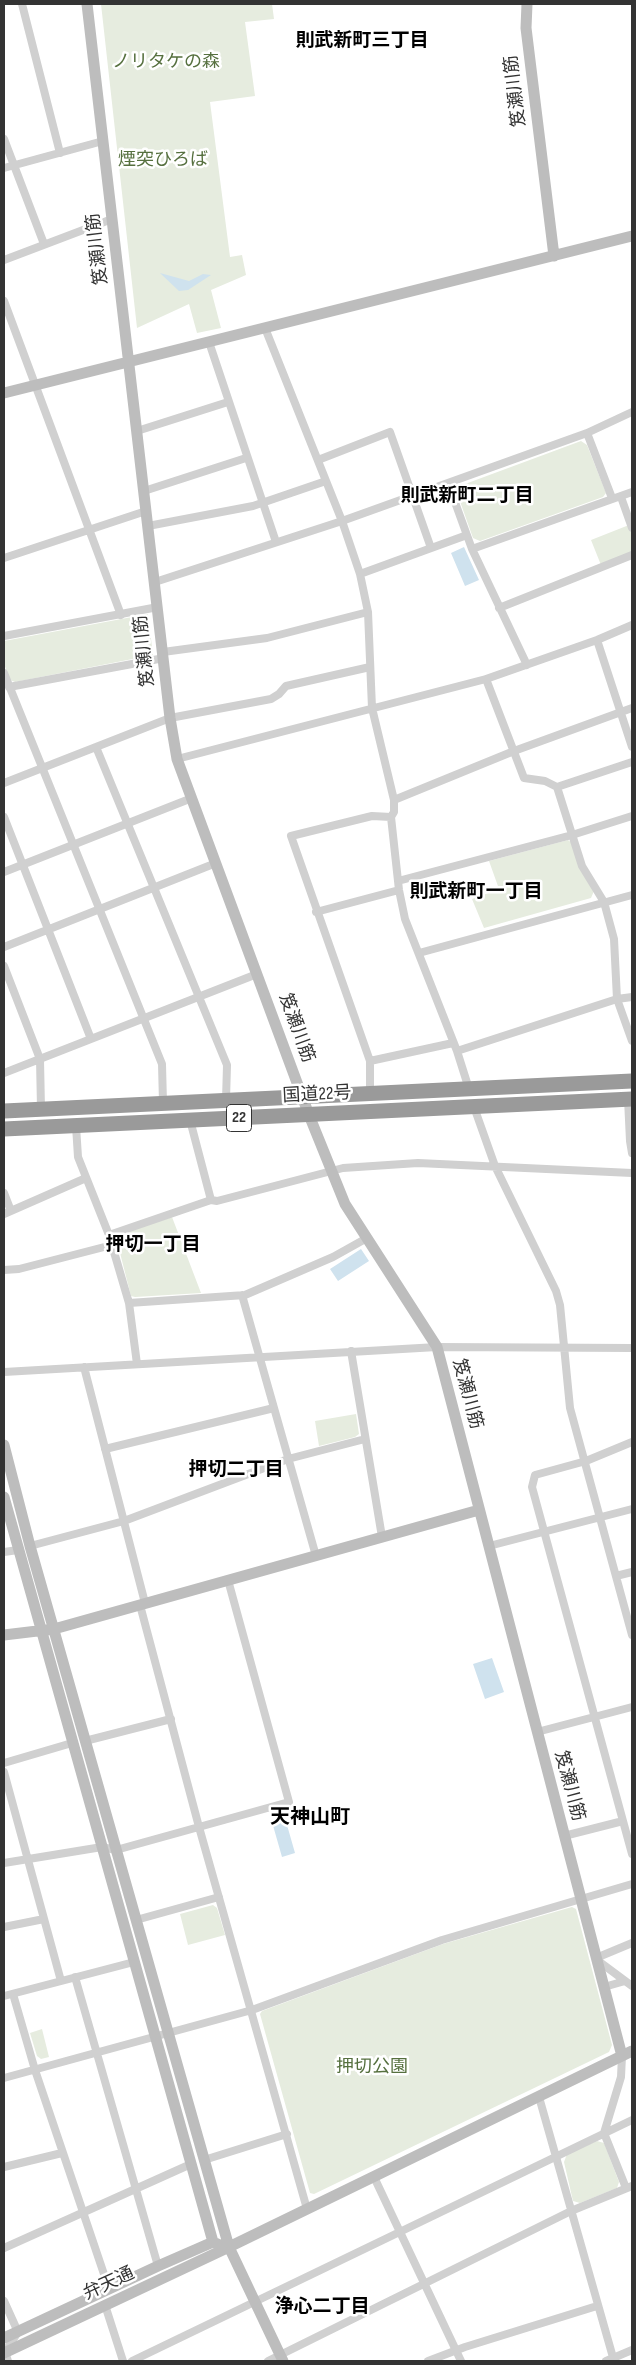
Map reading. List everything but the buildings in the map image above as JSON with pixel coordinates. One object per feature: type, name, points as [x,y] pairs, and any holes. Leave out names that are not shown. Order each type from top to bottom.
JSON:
[{"type":"highway","name":"国道22号","points":[[4,1111],[632,1081]]},
{"type":"highway","name":"国道22号","points":[[4,1129],[630,1099]]},
{"type":"street","points":[[22,4],[60,152]]},
{"type":"street","name":"笈瀬川筋","points":[[87,4],[170,718],[178,759],[302,1096],[345,1204],[437,1347],[604,1987],[627,2054]]},
{"type":"street","name":"笈瀬川筋","points":[[526,4],[526,28],[554,256]]},
{"type":"street","points":[[4,139],[44,244]]},
{"type":"street","points":[[4,168],[102,141]]},
{"type":"street","points":[[4,260],[112,219]]},
{"type":"street","points":[[4,393],[632,236]]},
{"type":"street","points":[[4,301],[121,615]]},
{"type":"street","points":[[264,328],[342,520],[360,574],[368,612],[372,708],[394,800],[394,812],[391,817],[399,890],[406,919],[469,1089]]},
{"type":"street","points":[[209,342],[261,503],[276,542]]},
{"type":"street","points":[[137,431],[228,402]]},
{"type":"street","points":[[155,582],[342,520],[587,433],[632,412]]},
{"type":"street","points":[[318,460],[390,432],[431,548]]},
{"type":"street","points":[[587,433],[612,498]]},
{"type":"street","points":[[144,491],[246,458]]},
{"type":"street","points":[[148,526],[261,503],[326,481]]},
{"type":"street","points":[[448,482],[472,549],[527,665]]},
{"type":"street","points":[[472,549],[632,492]]},
{"type":"street","points":[[621,496],[632,528]]},
{"type":"street","points":[[4,558],[146,510]]},
{"type":"street","points":[[360,574],[467,535]]},
{"type":"street","points":[[500,608],[632,555]]},
{"type":"street","points":[[4,636],[158,607]]},
{"type":"street","points":[[9,687],[163,655],[267,638],[368,612]]},
{"type":"street","points":[[178,759],[486,679],[597,640],[632,625]]},
{"type":"street","points":[[597,640],[632,747]]},
{"type":"street","points":[[4,783],[170,718],[271,698],[279,694],[286,686],[370,667]]},
{"type":"street","points":[[4,673],[162,1064],[163,1103]]},
{"type":"street","points":[[486,679],[524,778],[545,781],[557,787],[632,762]]},
{"type":"street","points":[[394,800],[514,751],[632,708]]},
{"type":"street","points":[[96,747],[227,1066],[226,1100]]},
{"type":"street","points":[[557,787],[582,866],[604,902],[614,940],[617,999],[632,1042]]},
{"type":"street","points":[[4,872],[192,798]]},
{"type":"street","points":[[370,1093],[370,1061],[316,912],[291,836],[372,816],[391,817]]},
{"type":"street","points":[[398,880],[572,835],[632,816]]},
{"type":"street","points":[[4,817],[91,1039]]},
{"type":"street","points":[[4,947],[216,863]]},
{"type":"street","points":[[316,912],[399,890]]},
{"type":"street","points":[[419,953],[632,895]]},
{"type":"street","points":[[4,966],[40,1059],[41,1109]]},
{"type":"street","points":[[4,1073],[257,974]]},
{"type":"street","points":[[456,1051],[617,999],[632,997]]},
{"type":"street","points":[[370,1061],[453,1043]]},
{"type":"street","points":[[630,1099],[630,1141],[632,1153]]},
{"type":"street","points":[[474,1107],[495,1166],[556,1291],[560,1305],[570,1408],[632,1635]]},
{"type":"street","points":[[190,1120],[211,1200]]},
{"type":"street","points":[[76,1126],[78,1157],[109,1235],[129,1303],[138,1364]]},
{"type":"street","points":[[109,1235],[211,1200],[217,1201],[332,1170],[418,1163],[632,1173]]},
{"type":"street","points":[[4,1193],[8,1213],[86,1178]]},
{"type":"street","points":[[129,1303],[242,1295],[333,1257],[367,1238]]},
{"type":"street","points":[[4,1270],[19,1269],[112,1245]]},
{"type":"street","points":[[242,1295],[316,1556]]},
{"type":"street","points":[[4,1372],[437,1347],[632,1348]]},
{"type":"street","points":[[351,1351],[382,1537]]},
{"type":"street","points":[[84,1367],[124,1522],[170,1719],[308,2209]]},
{"type":"street","points":[[105,1449],[274,1408]]},
{"type":"street","points":[[30,1546],[124,1522],[288,1459],[365,1439]]},
{"type":"street","points":[[632,1442],[586,1461],[535,1475],[532,1487],[632,1854]]},
{"type":"street","points":[[4,1445],[30,1546],[229,2247],[282,2358]]},
{"type":"street","points":[[4,1497],[40,1631],[213,2242]]},
{"type":"street","points":[[489,1546],[632,1509]]},
{"type":"street","points":[[4,1636],[54,1629],[479,1510]]},
{"type":"street","points":[[4,1552],[18,1550]]},
{"type":"street","points":[[616,1576],[632,1572]]},
{"type":"street","points":[[4,1863],[102,1846],[116,1850],[289,1802],[228,1580]]},
{"type":"street","points":[[537,1732],[632,1707]]},
{"type":"street","points":[[85,1741],[170,1719]]},
{"type":"street","points":[[4,1763],[72,1743]]},
{"type":"street","points":[[4,1772],[61,1981]]},
{"type":"street","points":[[564,1836],[624,1821]]},
{"type":"street","points":[[4,2078],[252,2010],[442,1940],[632,1884]]},
{"type":"street","points":[[136,1920],[219,1897]]},
{"type":"street","points":[[4,1927],[44,1919]]},
{"type":"street","points":[[632,1943],[597,1959],[632,1986]]},
{"type":"street","points":[[4,1996],[134,1962]]},
{"type":"street","points":[[76,1977],[158,2266]]},
{"type":"street","points":[[604,1987],[625,1981]]},
{"type":"street","points":[[13,1994],[35,2070],[108,2289]]},
{"type":"street","points":[[268,2361],[282,2358],[571,2211],[629,2187],[604,2133],[627,2054]]},
{"type":"street","name":"弁天通","points":[[5,2355],[627,2054]]},
{"type":"street","points":[[538,2097],[598,2306],[611,2360],[632,2350]]},
{"type":"street","points":[[132,2361],[632,2120]]},
{"type":"street","points":[[204,2160],[287,2134]]},
{"type":"street","points":[[4,2166],[62,2153]]},
{"type":"street","points":[[4,2248],[191,2164]]},
{"type":"street","points":[[374,2177],[461,2361]]},
{"type":"street","points":[[4,2338],[213,2242],[229,2247]]},
{"type":"street","points":[[4,2301],[18,2332]]},
{"type":"street","points":[[106,2305],[124,2361]]},
{"type":"street","points":[[428,2361],[456,2350],[598,2306]]},
{"type":"street","points":[[5,2355],[18,2332]]},
{"type":"green space","name":"ノリタケの森","points":[[101,4],[272,4],[274,19],[245,22],[255,96],[210,102],[230,257],[242,255],[246,275],[211,290],[221,328],[197,333],[189,304],[137,328]]},
{"type":"green space","points":[[581,441],[587,445],[606,493],[603,497],[480,541],[473,538],[456,490],[457,487]]},
{"type":"green space","points":[[629,525],[632,535],[632,553],[601,565],[591,540]]},
{"type":"green space","points":[[148,614],[153,655],[15,682],[10,680],[4,664],[4,641]]},
{"type":"green space","points":[[568,840],[572,843],[594,891],[591,898],[484,928],[472,899],[499,889],[489,861]]},
{"type":"green space","points":[[172,1217],[201,1293],[131,1296],[117,1241],[118,1235]]},
{"type":"green space","points":[[356,1414],[359,1434],[355,1437],[319,1446],[315,1421]]},
{"type":"green space","points":[[213,1905],[217,1908],[225,1935],[188,1945],[180,1914]]},
{"type":"green space","name":"押切公園","points":[[572,1907],[576,1909],[612,2045],[609,2052],[314,2194],[310,2193],[260,2014],[262,2011],[443,1944]]},
{"type":"green space","points":[[42,2029],[49,2057],[41,2059],[37,2056],[30,2033]]},
{"type":"green space","points":[[597,2141],[604,2143],[619,2182],[617,2188],[580,2203],[573,2201],[564,2162],[567,2154]]},
{"type":"water","points":[[160,273],[189,281],[203,274],[211,275],[188,290],[179,291]]},
{"type":"water","points":[[464,547],[479,580],[465,586],[451,553]]},
{"type":"water","points":[[361,1249],[369,1261],[338,1281],[330,1269]]},
{"type":"water","points":[[492,1658],[504,1692],[485,1699],[473,1664]]},
{"type":"water","points":[[285,1818],[295,1853],[282,1857],[272,1822]]},
{"type":"district","name":"則武新町三丁目","points":[[362,41]]},
{"type":"district","name":"則武新町二丁目","points":[[467,496]]},
{"type":"district","name":"則武新町一丁目","points":[[476,892]]},
{"type":"district","name":"押切一丁目","points":[[153,1245]]},
{"type":"district","name":"押切二丁目","points":[[236,1470]]},
{"type":"district","name":"天神山町","points":[[310,1818]]},
{"type":"district","name":"浄心二丁目","points":[[322,2307]]},
{"type":"park label","name":"煙突ひろば","points":[[163,160]]}]
